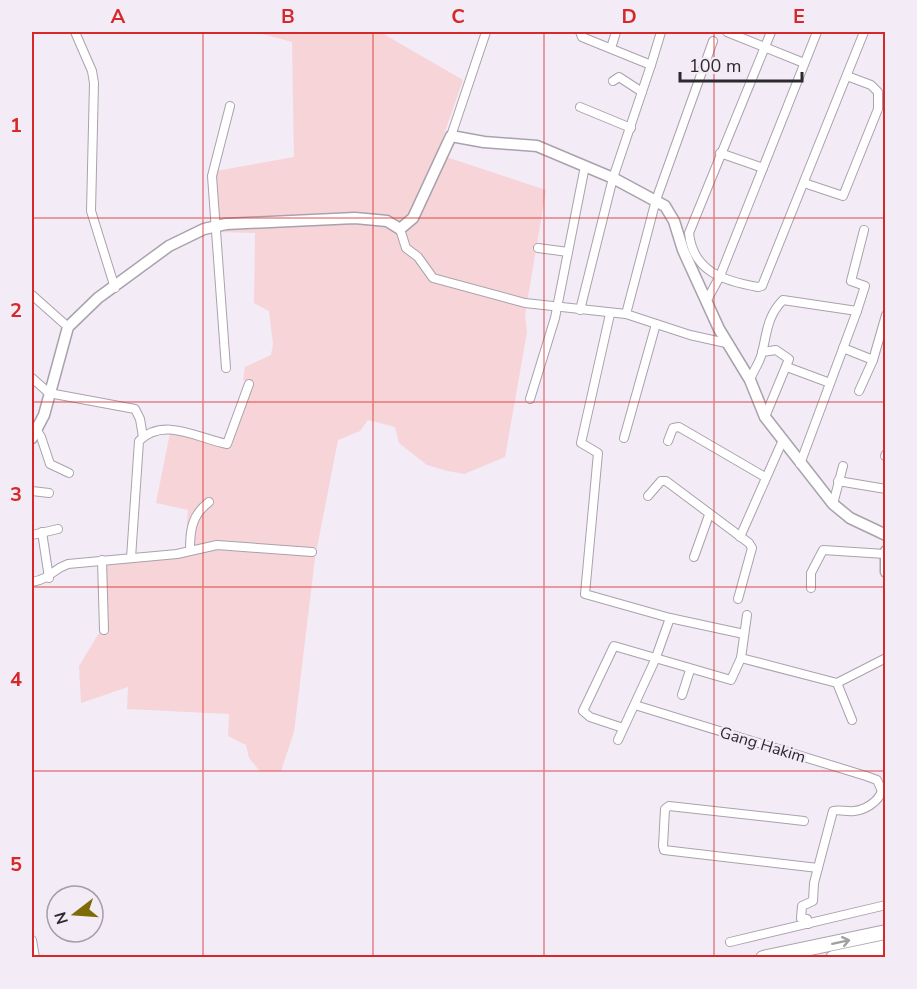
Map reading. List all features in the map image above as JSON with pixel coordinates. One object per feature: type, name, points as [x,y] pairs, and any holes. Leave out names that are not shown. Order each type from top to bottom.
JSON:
[{"type":"highway","points":[[763,957],[885,932]]},
{"type":"highway","points":[[833,957],[885,946]]},
{"type":"street","points":[[75,32],[92,71],[94,83],[91,211],[115,288]]},
{"type":"street","points":[[400,229],[412,218],[451,136],[486,32]]},
{"type":"street","points":[[580,32],[582,37],[651,65]]},
{"type":"street","points":[[611,48],[616,32]]},
{"type":"street","points":[[580,310],[613,178],[661,32]]},
{"type":"street","points":[[727,32],[804,63]]},
{"type":"street","points":[[771,32],[689,233],[700,265],[720,276],[756,287],[762,286],[864,32]]},
{"type":"street","points":[[707,300],[720,276],[817,32]]},
{"type":"street","points":[[626,314],[656,200],[713,41]]},
{"type":"street","points":[[804,183],[843,196],[874,120],[878,109],[878,92],[871,85],[847,76]]},
{"type":"street","points":[[613,81],[619,77],[642,92]]},
{"type":"street","points":[[226,368],[212,176],[230,106]]},
{"type":"street","points":[[580,107],[631,128]]},
{"type":"street","points":[[451,136],[484,142],[537,146],[613,178],[656,200],[671,213],[687,260],[726,343],[750,380],[765,417],[782,442],[833,504],[850,518],[885,535]]},
{"type":"street","points":[[720,153],[763,168]]},
{"type":"street","points":[[530,399],[544,359],[585,166]]},
{"type":"street","points":[[69,473],[50,465],[42,437],[34,434],[49,393],[68,327],[83,310],[115,288],[158,253],[215,226],[356,218],[387,221],[400,229],[406,248],[417,257],[433,278],[525,303],[626,314],[726,343]]},
{"type":"street","points":[[800,465],[865,286],[851,281],[864,230]]},
{"type":"street","points":[[538,248],[568,252]]},
{"type":"street","points":[[32,293],[68,327]]},
{"type":"street","points":[[750,380],[762,352],[766,327],[773,312],[783,300],[857,311]]},
{"type":"street","points":[[610,314],[581,443],[582,446],[596,449],[598,453],[584,590],[588,596],[670,618],[744,634]]},
{"type":"street","points":[[859,391],[873,360],[885,315]]},
{"type":"street","points":[[624,438],[656,324]]},
{"type":"street","points":[[843,348],[873,360]]},
{"type":"street","points":[[762,352],[772,349],[788,356],[787,367],[765,417]]},
{"type":"street","points":[[787,367],[830,383]]},
{"type":"street","points":[[32,378],[49,393],[135,409],[140,418],[143,437],[137,449],[131,558]]},
{"type":"street","points":[[143,437],[171,428],[227,444],[249,384]]},
{"type":"street","points":[[668,441],[673,428],[679,427],[765,477]]},
{"type":"street","points":[[740,537],[782,442]]},
{"type":"street","points":[[833,504],[843,466]]},
{"type":"street","points":[[648,496],[664,480],[749,543],[752,548],[738,599]]},
{"type":"street","points":[[838,481],[885,489]]},
{"type":"street","points":[[32,491],[49,493]]},
{"type":"street","points":[[190,550],[193,521],[199,510],[209,502]]},
{"type":"street","points":[[694,557],[709,515]]},
{"type":"street","points":[[32,535],[58,529]]},
{"type":"street","points":[[42,532],[49,578]]},
{"type":"street","points":[[32,582],[49,578],[58,568],[68,564],[177,554],[218,545],[312,552]]},
{"type":"street","points":[[811,588],[811,573],[823,550],[885,552],[885,572]]},
{"type":"street","points":[[102,560],[104,630]]},
{"type":"street","points":[[623,728],[586,715],[583,707],[614,646],[690,670],[731,680],[741,658],[747,615]]},
{"type":"street","points":[[618,740],[656,660],[670,618]]},
{"type":"street","points":[[741,658],[837,683],[885,658]]},
{"type":"street","points":[[682,695],[690,670]]},
{"type":"street","points":[[837,683],[852,720]]},
{"type":"street","name":"Gang Hakim","points":[[635,705],[866,776],[877,780],[884,791]]},
{"type":"street","points":[[808,924],[807,919],[801,918],[802,906],[813,902],[818,868],[833,811],[854,812],[870,806],[884,791]]},
{"type":"street","points":[[804,821],[669,806],[665,809],[663,846],[664,850],[818,868]]},
{"type":"street","points":[[730,942],[885,905]]},
{"type":"street","points":[[32,940],[36,957]]},
{"type":"shaded area","points":[[255,32],[380,32],[463,80],[437,154],[546,190],[525,315],[527,332],[505,457],[464,474],[448,471],[427,465],[399,443],[395,427],[368,420],[360,431],[338,440],[315,558],[294,732],[281,771],[260,771],[249,758],[246,745],[228,736],[229,714],[127,709],[128,687],[81,703],[79,666],[102,628],[107,563],[185,552],[188,510],[156,503],[170,433],[231,449],[250,383],[243,380],[245,367],[271,355],[273,344],[269,311],[254,303],[255,233],[219,232],[216,171],[294,157],[292,42]]}]
